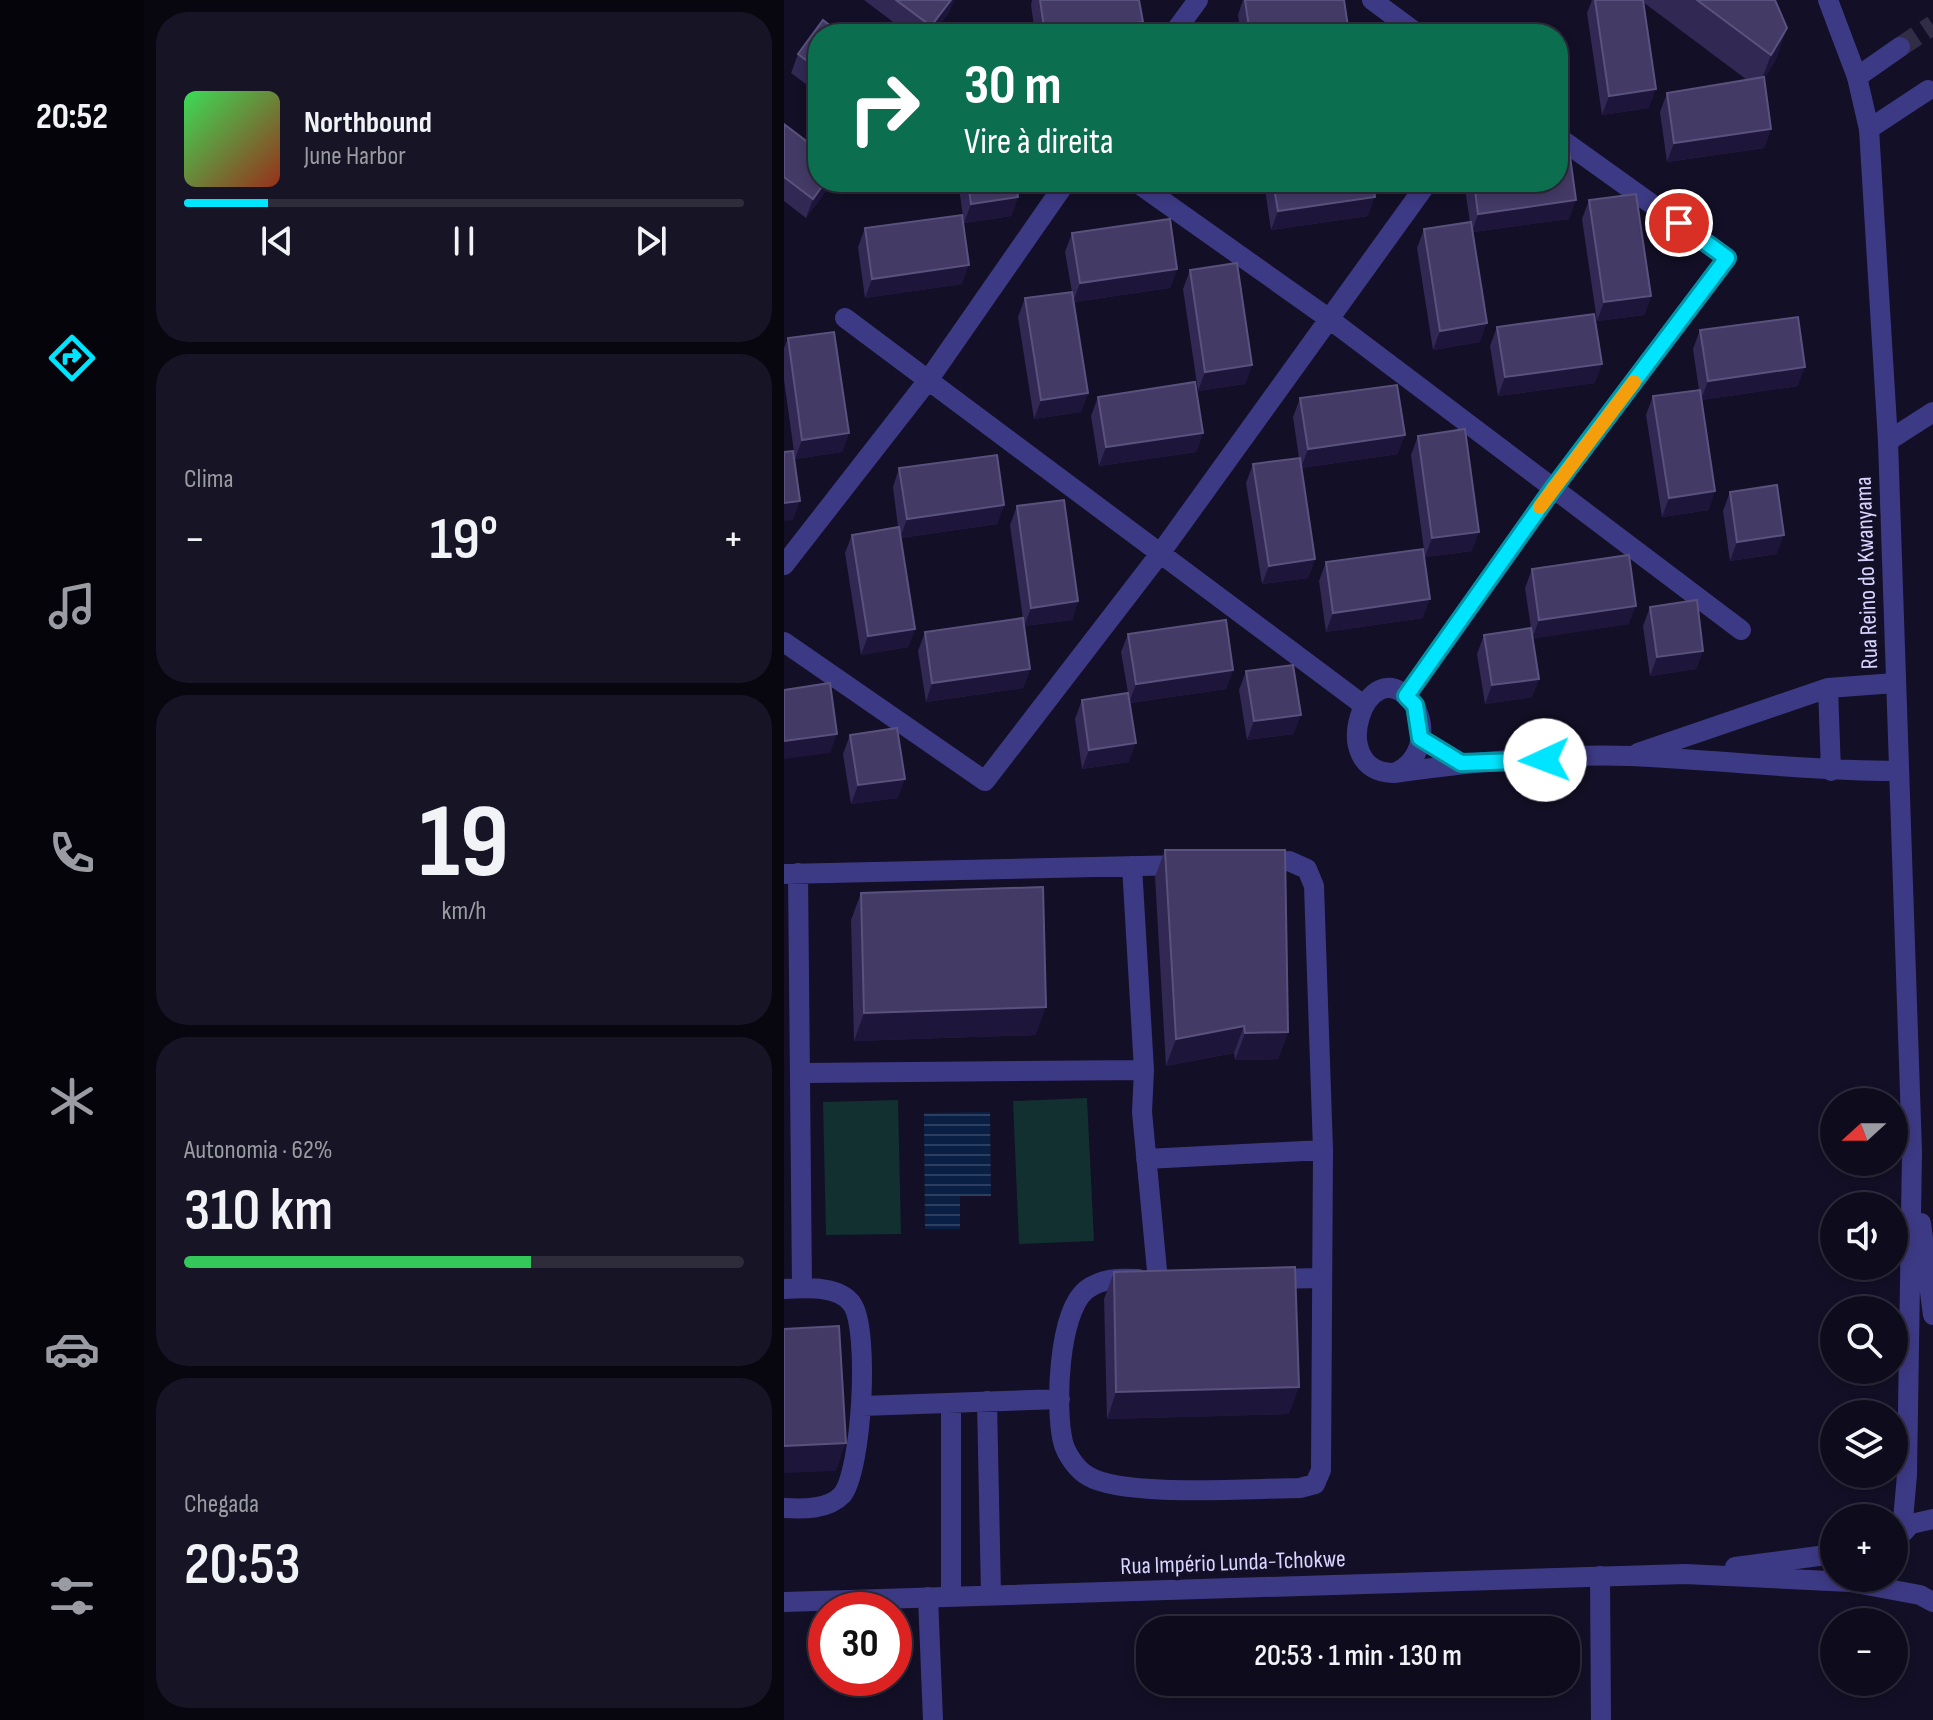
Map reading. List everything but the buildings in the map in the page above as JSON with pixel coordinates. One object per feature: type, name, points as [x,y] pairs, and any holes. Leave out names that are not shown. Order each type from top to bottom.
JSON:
[{"type":"street","points":[[1180,24],[1198,0]]},
{"type":"street","points":[[1372,0],[1404,24]]},
{"type":"street","name":"Rua Reino do Kwanyama","points":[[1828,0],[1857,77],[1869,129],[1888,441],[1912,1152],[1907,1475],[1902,1504]]},
{"type":"street","points":[[1857,77],[1900,47]]},
{"type":"street","points":[[1869,129],[1928,90]]},
{"type":"street","points":[[1406,696],[1552,490],[1727,258],[1568,144]]},
{"type":"street","points":[[784,565],[929,379],[1059,192]]},
{"type":"street","points":[[1150,192],[1328,318],[1741,630]]},
{"type":"street","points":[[784,642],[985,781],[1159,555],[1421,192]]},
{"type":"street","points":[[845,318],[1362,704]]},
{"type":"street","points":[[1888,441],[1933,412]]},
{"type":"street","points":[[1628,756],[1828,688],[1895,683]]},
{"type":"street","points":[[1828,688],[1831,771]]},
{"type":"street","points":[[1394,773],[1411,765],[1420,738],[1415,705],[1406,696],[1389,689],[1379,691],[1362,704],[1358,724],[1363,756],[1376,769],[1394,773],[1461,763],[1628,756],[1831,771],[1899,771]]},
{"type":"street","points":[[1420,738],[1461,763]]},
{"type":"street","points":[[1132,866],[1144,1070],[1142,1112],[1165,1281],[1104,1280],[1085,1291],[1067,1324],[1060,1399],[1063,1444],[1074,1464],[1088,1476],[1106,1483],[1141,1488],[1300,1488],[1315,1484],[1321,1470],[1323,1150],[1314,886],[1307,869],[1289,861],[1242,862]]},
{"type":"street","points":[[784,1508],[816,1509],[841,1496],[854,1470],[862,1406],[860,1319],[852,1303],[840,1293],[793,1289],[792,1160],[802,1073],[791,873],[1211,864]]},
{"type":"street","points":[[802,1073],[1144,1070]]},
{"type":"street","points":[[1146,1159],[1323,1150]]},
{"type":"street","name":"Rua Reino do Kwanyama","points":[[1912,1152],[1933,1315]]},
{"type":"street","points":[[1248,1279],[1322,1278]]},
{"type":"street","points":[[862,1406],[1060,1399]]},
{"type":"street","points":[[987,1401],[991,1595]]},
{"type":"street","points":[[951,1404],[951,1596]]},
{"type":"street","points":[[1908,1530],[1922,1520],[1933,1519]]},
{"type":"street","name":"Rua Império Lunda-Tchokwe","points":[[1685,1574],[1820,1556]]},
{"type":"street","name":"Rua Império Lunda-Tchokwe","points":[[784,1602],[1685,1574],[1850,1582],[1929,1597]]},
{"type":"street","points":[[1600,1576],[1601,1720]]},
{"type":"street","name":"Rua Império Lunda-Tchokwe","points":[[1908,1587],[1929,1597]]},
{"type":"street","points":[[928,1597],[933,1720]]},
{"type":"green space","points":[[1087,1098],[1094,1241],[1019,1244],[1013,1101]]},
{"type":"green space","points":[[898,1100],[901,1234],[826,1235],[823,1102]]},
{"type":"water","points":[[990,1112],[991,1196],[960,1196],[960,1229],[925,1229],[924,1113]]},
{"type":"tunnel","points":[[1900,47],[1933,25]]},
{"type":"slow traffic","points":[[1540,507],[1634,382]]},
{"type":"route","points":[[1545,760],[1461,763],[1420,738],[1415,705],[1406,696],[1552,490],[1727,258],[1679,223]]}]
